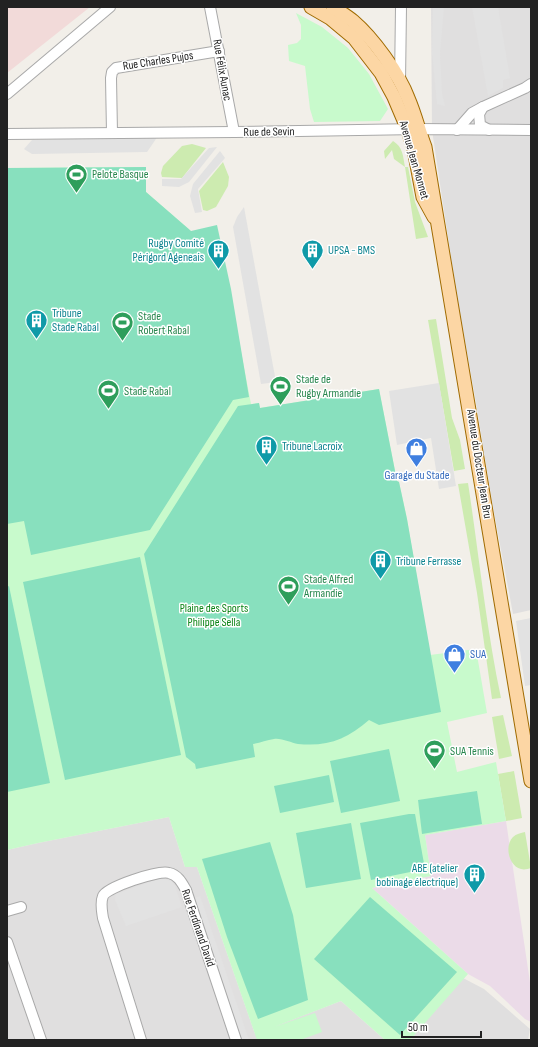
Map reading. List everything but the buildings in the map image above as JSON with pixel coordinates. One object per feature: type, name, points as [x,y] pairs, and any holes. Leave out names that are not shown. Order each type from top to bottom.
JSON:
[{"type":"main road","name":"Avenue Jean Monnet","points":[[311,7],[330,18],[354,38],[376,65],[425,148]]},
{"type":"main road","name":"Avenue Jean Monnet","points":[[333,7],[353,21],[379,50],[400,82],[408,98],[413,130],[414,149],[423,197],[439,226]]},
{"type":"main road","name":"Avenue du Docteur Jean Bru","points":[[425,148],[531,781]]},
{"type":"street","points":[[7,94],[110,7]]},
{"type":"street","name":"Rue Félix Aunac","points":[[210,7],[234,132]]},
{"type":"street","points":[[400,82],[401,7]]},
{"type":"street","name":"Rue Charles Pujos","points":[[112,133],[111,78],[112,72],[116,68],[219,51]]},
{"type":"street","points":[[457,130],[472,113],[522,90],[531,84]]},
{"type":"street","points":[[483,107],[479,114],[480,125],[489,130]]},
{"type":"street","name":"Rue de Sevin","points":[[7,134],[531,130]]},
{"type":"street","name":"Rue Ferdinand David","points":[[141,1040],[103,918],[103,895],[109,890],[142,877],[158,872],[164,872],[176,876],[186,890],[236,1040]]},
{"type":"street","points":[[7,911],[21,906]]},
{"type":"street","points":[[7,942],[41,1040]]},
{"type":"shaded area","points":[[7,7],[90,7],[7,73]]},
{"type":"shaded area","points":[[431,7],[531,7],[531,610],[513,614],[456,291],[432,130]]},
{"type":"shaded area","points":[[433,7],[444,7],[440,54],[442,93],[445,106],[437,104],[432,52]]},
{"type":"shaded area","points":[[472,7],[498,7],[510,78],[503,80],[503,88],[488,96]]},
{"type":"shaded area","points":[[158,136],[147,152],[32,154],[24,149],[32,140]]},
{"type":"shaded area","points":[[217,147],[189,182],[179,187],[162,186],[162,179],[181,179],[209,148]]},
{"type":"shaded area","points":[[220,151],[225,158],[198,189],[202,212],[195,213],[190,196],[193,184]]},
{"type":"shaded area","points":[[244,207],[276,382],[261,384],[233,227],[237,217]]},
{"type":"shaded area","points":[[439,383],[456,486],[439,489],[431,438],[397,445],[389,391]]},
{"type":"shaded area","points":[[531,618],[531,685],[525,686],[516,621]]},
{"type":"shaded area","points":[[169,817],[185,867],[197,867],[255,1034],[341,1001],[385,1040],[7,1040],[7,850]]},
{"type":"shaded area","points":[[506,821],[531,989],[531,1022],[525,1019],[490,986],[468,974],[372,888],[431,876],[425,835]]},
{"type":"shaded area","points":[[161,878],[172,881],[182,907],[126,926],[115,900],[116,894]]},
{"type":"shaded area","points":[[200,896],[249,1040],[241,1040],[192,899]]},
{"type":"shaded area","points":[[463,978],[484,989],[530,1029],[528,1040],[410,1040]]},
{"type":"green space","points":[[296,13],[322,27],[348,48],[369,74],[388,109],[380,121],[314,122],[310,109],[305,66],[289,61],[288,45],[297,43],[301,39],[301,25]]},
{"type":"green space","points":[[393,141],[401,149],[405,167],[394,159],[392,150],[385,159],[384,151]]},
{"type":"green space","points":[[192,144],[206,148],[182,178],[162,177],[161,173],[163,166],[182,146]]},
{"type":"green space","points":[[223,162],[229,177],[228,186],[216,207],[207,211],[203,210],[199,191]]},
{"type":"green space","name":"Plaine des Sports Philippe Sella","points":[[146,167],[146,192],[191,231],[230,294],[251,404],[259,403],[260,408],[379,389],[397,481],[399,482],[407,519],[430,655],[476,649],[487,713],[447,722],[457,772],[496,762],[506,821],[425,835],[431,876],[372,888],[468,974],[410,1040],[385,1040],[341,1001],[274,1027],[315,1013],[322,1032],[300,1040],[257,1040],[197,867],[185,867],[169,817],[7,850],[7,168]]},
{"type":"green space","name":"Stade Robert Rabal","points":[[146,167],[146,192],[191,231],[217,225],[231,289],[249,397],[233,400],[150,530],[31,555],[24,521],[7,524],[7,168]]},
{"type":"green space","points":[[405,167],[408,167],[415,202],[428,237],[416,239]]},
{"type":"green space","points":[[436,319],[452,418],[460,440],[465,469],[454,471],[428,320]]},
{"type":"green space","name":"Stade Alfred Armandie","points":[[379,389],[397,481],[399,482],[407,519],[441,712],[379,725],[369,720],[345,737],[328,743],[309,745],[298,744],[280,739],[269,740],[253,744],[255,757],[196,769],[195,764],[186,757],[144,554],[238,406],[259,403],[260,408]]},
{"type":"green space","points":[[468,483],[487,618],[501,698],[492,699],[477,593],[458,484]]},
{"type":"green space","points":[[140,557],[181,755],[65,780],[23,582]]},
{"type":"green space","points":[[9,586],[50,783],[7,792],[7,587]]},
{"type":"green space","points":[[503,715],[512,756],[499,759],[492,717]]},
{"type":"green space","points":[[389,749],[400,801],[341,813],[330,761]]},
{"type":"green space","points":[[514,771],[522,818],[506,821],[498,774]]},
{"type":"green space","points":[[329,775],[334,802],[280,813],[274,786]]},
{"type":"green space","points":[[477,791],[482,824],[422,834],[418,800]]},
{"type":"green space","points":[[415,814],[425,869],[371,880],[360,823]]},
{"type":"green space","points":[[351,823],[361,879],[306,888],[296,833]]},
{"type":"green space","points":[[525,832],[531,868],[521,869],[513,864],[508,850],[510,841],[513,837],[517,834]]},
{"type":"green space","points":[[270,842],[293,915],[308,1000],[258,1019],[227,937],[202,859]]},
{"type":"green space","points":[[370,897],[457,972],[400,1035],[314,959]]},
{"type":"place","name":"Pelote Basque","points":[[77,194]]},
{"type":"place","name":"Rugby Comité Périgord Ageneais","points":[[219,270]]},
{"type":"place","name":"UPSA - BMS","points":[[312,270]]},
{"type":"place","name":"Tribune Stade Rabal","points":[[36,340]]},
{"type":"place","name":"Stade Robert Rabal","points":[[123,342]]},
{"type":"place","name":"Stade de Rugby Armandie","points":[[280,406]]},
{"type":"place","name":"Stade Rabal","points":[[108,410]]},
{"type":"place","name":"Tribune Lacroix","points":[[267,466]]},
{"type":"place","name":"Garage du Stade","points":[[417,468]]},
{"type":"place","name":"Tribune Ferrasse","points":[[381,580]]},
{"type":"place","name":"Stade Alfred Armandie","points":[[288,606]]},
{"type":"place","name":"SUA","points":[[455,674]]},
{"type":"place","name":"SUA Tennis","points":[[434,770]]},
{"type":"place","name":"ABE (atelier bobinage électrique)","points":[[474,894]]}]
